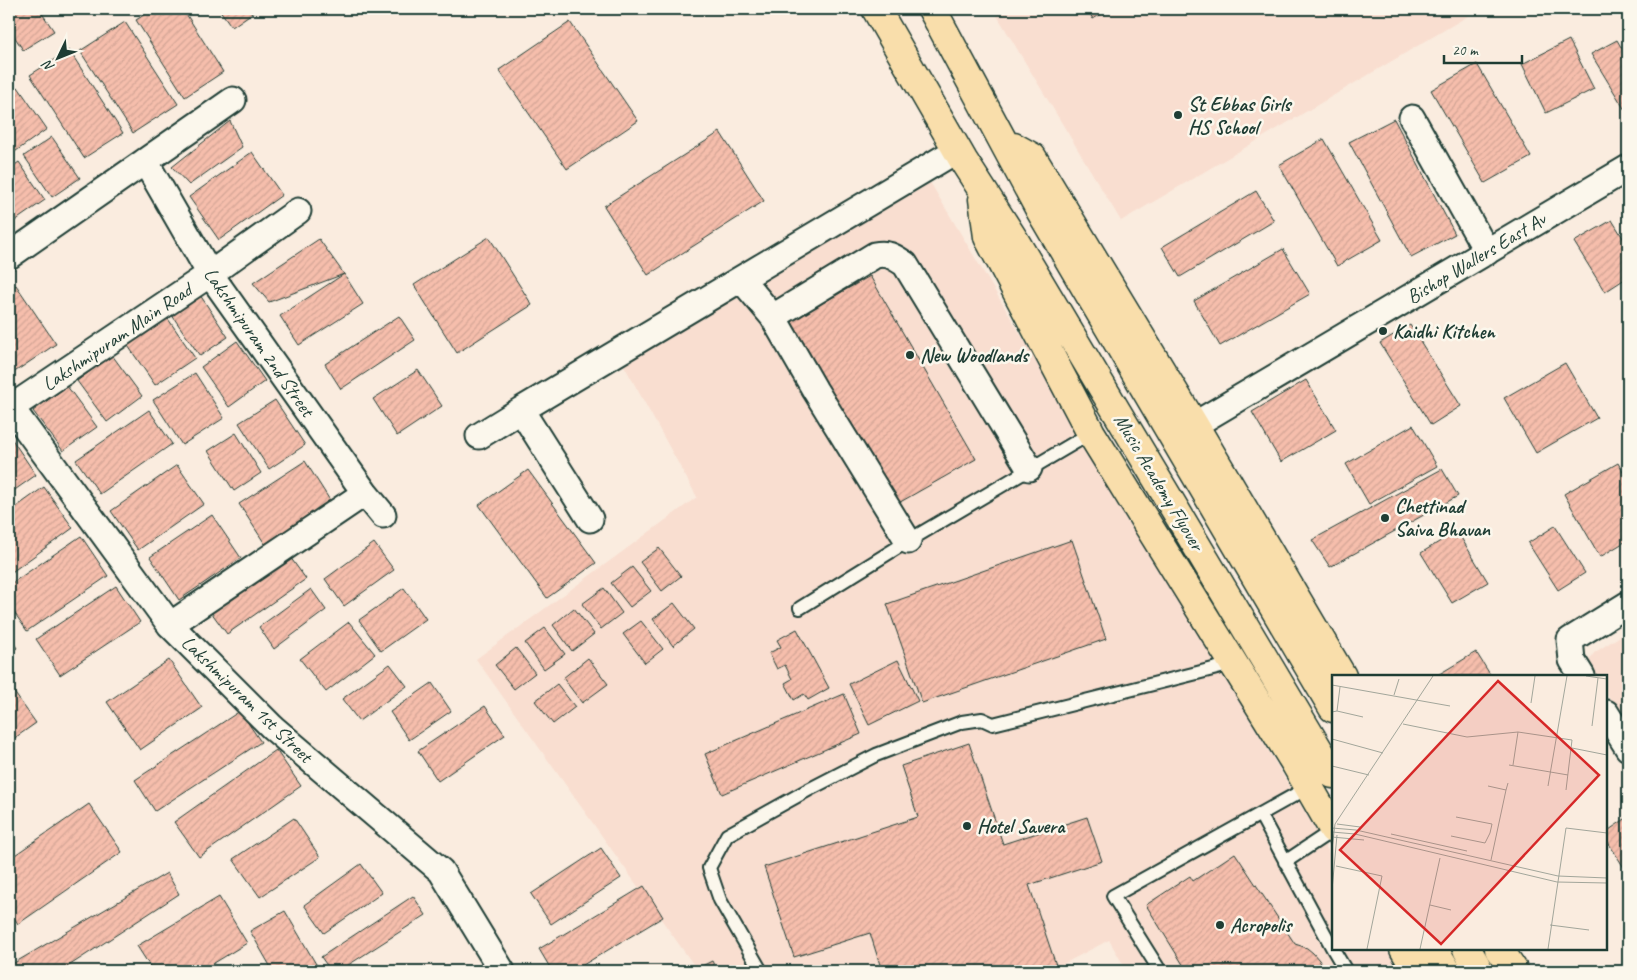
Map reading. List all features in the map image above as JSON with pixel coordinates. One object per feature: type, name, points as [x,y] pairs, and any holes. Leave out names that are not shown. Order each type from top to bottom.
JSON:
[{"type":"main road","name":"Music Academy Flyover","points":[[876,9],[982,192],[1013,238],[1332,772]]},
{"type":"main road","name":"Music Academy Flyover","points":[[932,9],[1041,212],[1332,706]]},
{"type":"main road","points":[[1002,141],[1032,156],[1194,424],[1341,675]]},
{"type":"main road","points":[[982,192],[988,237],[1091,432],[1332,827]]},
{"type":"main road","points":[[1405,950],[1417,971]]},
{"type":"main road","points":[[1435,950],[1447,971]]},
{"type":"main road","points":[[1468,950],[1479,971]]},
{"type":"main road","points":[[1500,950],[1514,971]]},
{"type":"street","points":[[9,256],[233,100]]},
{"type":"street","points":[[1412,118],[1487,252]]},
{"type":"street","points":[[479,436],[957,150]]},
{"type":"street","name":"Lakshmipuram 2nd Street","points":[[145,161],[210,274],[365,493],[383,515]]},
{"type":"street","name":"Bishop Wallers East Av","points":[[1194,424],[1628,168]]},
{"type":"street","name":"Lakshmipuram Main Road","points":[[9,408],[210,274],[298,211]]},
{"type":"street","points":[[773,316],[875,255],[882,253],[891,255],[905,264],[1029,468]]},
{"type":"street","points":[[741,279],[773,316],[815,390],[908,541]]},
{"type":"street","name":"Lakshmipuram 1st Street","points":[[9,408],[170,625],[272,727],[441,871],[502,971]]},
{"type":"street","points":[[521,410],[590,519]]},
{"type":"street","points":[[170,625],[365,493]]},
{"type":"street","points":[[1581,675],[1572,660],[1570,640],[1628,604]]},
{"type":"street","points":[[1607,715],[1628,748]]},
{"type":"lane","points":[[800,608],[1091,432]]},
{"type":"lane","points":[[761,971],[720,900],[709,868],[727,835],[881,752],[962,722],[982,719],[993,724],[1233,664]]},
{"type":"lane","points":[[1160,971],[1113,896],[1309,787]]},
{"type":"lane","points":[[1260,814],[1332,947]]},
{"type":"lane","points":[[1285,862],[1332,830]]},
{"type":"lane","points":[[1334,950],[1346,971]]},
{"type":"shaded area","name":"St Ebbas Girls HS School","points":[[993,9],[1480,9],[1121,221]]},
{"type":"shaded area","points":[[921,167],[1332,857],[1332,950],[1388,950],[1401,971],[1127,971],[1109,940],[1050,971],[698,971],[476,659],[697,497],[616,351]]},
{"type":"shaded area","points":[[1628,631],[1628,727],[1607,694],[1607,675],[1594,675],[1587,664],[1594,653]]},
{"type":"building","points":[[9,9],[39,9],[54,31],[23,50],[9,28]]},
{"type":"building","points":[[153,9],[183,9],[223,72],[185,97],[136,20]]},
{"type":"building","points":[[219,9],[258,9],[232,27]]},
{"type":"building","points":[[1087,9],[1110,9],[1093,19]]},
{"type":"building","points":[[125,22],[178,104],[133,133],[80,51]]},
{"type":"building","points":[[570,22],[638,121],[567,169],[499,70]]},
{"type":"building","points":[[1569,40],[1594,89],[1546,113],[1522,64]]},
{"type":"building","points":[[1617,40],[1628,59],[1628,108],[1625,110],[1591,54]]},
{"type":"building","points":[[69,50],[123,133],[84,158],[30,75]]},
{"type":"building","points":[[1477,64],[1531,157],[1485,183],[1431,90]]},
{"type":"building","points":[[18,87],[47,129],[9,156],[9,94]]},
{"type":"building","points":[[1394,119],[1455,234],[1411,257],[1349,142]]},
{"type":"building","points":[[230,121],[242,147],[189,185],[172,167]]},
{"type":"building","points":[[720,132],[764,201],[648,275],[604,206]]},
{"type":"building","points":[[52,137],[80,178],[52,197],[24,156]]},
{"type":"building","points":[[1324,139],[1382,240],[1337,266],[1279,165]]},
{"type":"building","points":[[252,152],[282,195],[219,240],[189,197]]},
{"type":"building","points":[[19,162],[45,200],[9,225],[9,169]]},
{"type":"building","points":[[1256,191],[1274,221],[1180,277],[1162,247]]},
{"type":"building","points":[[1612,220],[1628,246],[1628,277],[1605,292],[1574,242]]},
{"type":"building","points":[[489,237],[532,305],[457,353],[414,285]]},
{"type":"building","points":[[319,239],[344,274],[269,302],[253,283]]},
{"type":"building","points":[[1283,249],[1310,294],[1220,346],[1194,301]]},
{"type":"building","points":[[344,274],[363,304],[299,345],[280,316]]},
{"type":"building","name":"New Woodlands","points":[[870,276],[976,459],[895,505],[789,322]]},
{"type":"building","points":[[16,285],[56,344],[13,373],[9,367],[9,289]]},
{"type":"building","points":[[198,292],[228,337],[200,356],[169,311]]},
{"type":"building","points":[[164,313],[195,358],[155,385],[124,340]]},
{"type":"building","points":[[399,316],[415,340],[341,389],[325,364]]},
{"type":"building","points":[[1410,325],[1461,406],[1431,425],[1380,343]]},
{"type":"building","points":[[237,341],[265,381],[229,407],[201,367]]},
{"type":"building","points":[[112,355],[142,396],[107,422],[77,381]]},
{"type":"building","points":[[1565,363],[1597,418],[1536,453],[1504,398]]},
{"type":"building","points":[[418,370],[442,406],[397,436],[373,399]]},
{"type":"building","points":[[195,373],[224,418],[182,445],[153,400]]},
{"type":"building","points":[[1306,380],[1336,430],[1281,462],[1252,412]]},
{"type":"building","points":[[67,386],[97,427],[63,451],[33,411]]},
{"type":"building","points":[[275,400],[305,445],[269,469],[239,423]]},
{"type":"building","points":[[149,410],[172,444],[100,494],[76,460]]},
{"type":"building","points":[[1413,425],[1437,466],[1369,504],[1346,464]]},
{"type":"building","points":[[236,433],[261,473],[234,491],[208,451]]},
{"type":"building","points":[[9,435],[36,475],[9,494]]},
{"type":"building","points":[[305,461],[331,502],[265,544],[239,504]]},
{"type":"building","points":[[1618,463],[1628,481],[1628,540],[1600,557],[1564,494]]},
{"type":"building","points":[[177,465],[204,504],[138,550],[111,511]]},
{"type":"building","name":"Chettinad Saiva Bhavan","points":[[1442,469],[1458,496],[1330,567],[1312,540]]},
{"type":"building","points":[[528,470],[596,563],[547,598],[479,505]]},
{"type":"building","points":[[44,487],[73,528],[9,574],[9,512]]},
{"type":"building","points":[[212,515],[241,558],[179,600],[150,557]]},
{"type":"building","points":[[1555,526],[1585,573],[1558,590],[1528,543]]},
{"type":"building","points":[[1457,531],[1488,582],[1452,603],[1421,553]]},
{"type":"building","points":[[81,536],[108,576],[27,631],[9,605],[9,585]]},
{"type":"building","points":[[1072,540],[1106,639],[922,703],[887,604]]},
{"type":"building","points":[[374,543],[394,570],[344,606],[325,579]]},
{"type":"building","points":[[659,548],[681,576],[662,591],[640,562]]},
{"type":"building","points":[[290,557],[306,579],[227,634],[211,612]]},
{"type":"building","points":[[632,567],[651,591],[630,607],[611,583]]},
{"type":"building","points":[[116,586],[140,622],[60,675],[36,639]]},
{"type":"building","points":[[404,588],[426,619],[381,651],[359,620]]},
{"type":"building","points":[[604,588],[622,613],[601,629],[582,604]]},
{"type":"building","points":[[311,589],[326,610],[274,649],[259,627]]},
{"type":"building","points":[[674,603],[694,629],[673,646],[653,619]]},
{"type":"building","points":[[574,608],[594,634],[572,651],[553,625]]},
{"type":"building","points":[[641,621],[663,649],[645,663],[623,634]]},
{"type":"building","points":[[349,622],[375,654],[326,692],[300,659]]},
{"type":"building","points":[[545,628],[565,654],[544,669],[525,643]]},
{"type":"building","points":[[797,629],[829,688],[808,700],[804,694],[794,700],[785,683],[792,679],[785,665],[777,669],[769,653],[781,647],[777,640]]},
{"type":"building","points":[[9,636],[17,648],[9,654]]},
{"type":"building","points":[[516,648],[535,673],[514,689],[495,665]]},
{"type":"building","points":[[1476,652],[1490,675],[1438,675]]},
{"type":"building","points":[[588,658],[608,684],[582,703],[563,678]]},
{"type":"building","points":[[169,660],[202,708],[140,750],[107,702]]},
{"type":"building","points":[[898,660],[918,701],[869,725],[849,684]]},
{"type":"building","points":[[390,664],[407,686],[359,721],[342,699]]},
{"type":"building","points":[[432,683],[451,711],[409,740],[390,712]]},
{"type":"building","points":[[557,684],[575,707],[553,724],[535,701]]},
{"type":"building","points":[[11,688],[36,723],[9,742],[9,689]]},
{"type":"building","points":[[844,694],[861,734],[722,794],[705,754]]},
{"type":"building","points":[[485,706],[505,735],[438,781],[418,751]]},
{"type":"building","points":[[240,711],[261,742],[155,811],[135,780]]},
{"type":"building","points":[[969,743],[1003,844],[1087,817],[1102,861],[1029,885],[1058,971],[882,971],[870,933],[794,957],[764,867],[918,817],[901,766]]},
{"type":"building","points":[[276,750],[301,786],[199,857],[174,822]]},
{"type":"building","points":[[89,804],[122,852],[18,924],[9,910],[9,859]]},
{"type":"building","points":[[1628,817],[1628,874],[1607,841],[1607,831]]},
{"type":"building","points":[[294,818],[320,857],[260,897],[233,859]]},
{"type":"building","points":[[601,848],[621,878],[551,924],[531,894]]},
{"type":"building","name":"Acropolis","points":[[1235,853],[1295,944],[1307,948],[1313,953],[1325,971],[1187,971],[1146,905],[1190,876],[1193,881]]},
{"type":"building","points":[[361,864],[382,893],[324,933],[304,905]]},
{"type":"building","points":[[167,873],[179,894],[61,971],[9,971],[9,966]]},
{"type":"building","points":[[644,886],[663,917],[573,971],[552,971],[539,949]]},
{"type":"building","points":[[413,896],[426,915],[339,971],[331,971],[321,957]]},
{"type":"building","points":[[219,897],[247,943],[201,971],[153,971],[137,946]]},
{"type":"building","points":[[285,911],[320,971],[273,971],[250,931]]},
{"type":"building","points":[[712,961],[717,971],[692,971]]},
{"type":"place","name":"St Ebbas Girls HS School","points":[[1178,115]]},
{"type":"place","name":"Kaidhi Kitchen","points":[[1383,331]]},
{"type":"place","name":"New Woodlands","points":[[910,355]]},
{"type":"place","name":"Chettinad Saiva Bhavan","points":[[1385,518]]},
{"type":"place","name":"Hotel Savera","points":[[967,826]]},
{"type":"place","name":"Acropolis","points":[[1220,925]]}]
